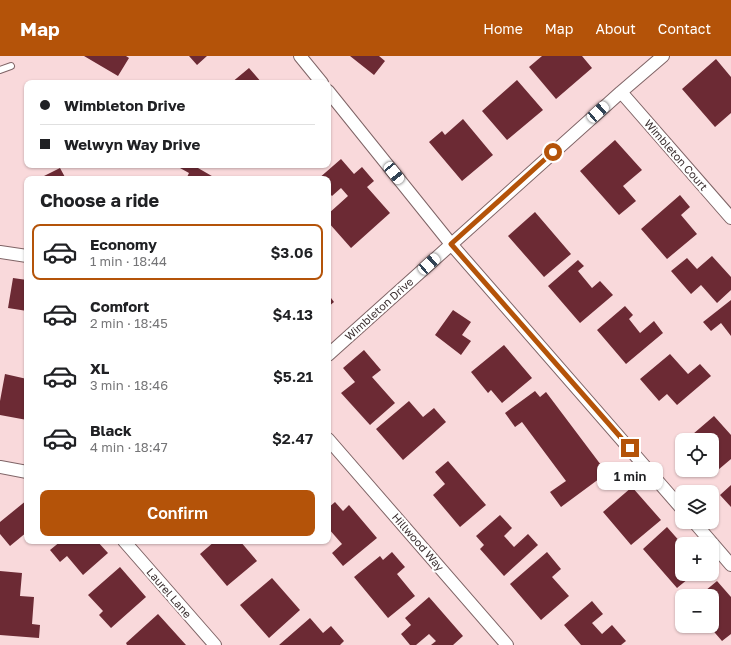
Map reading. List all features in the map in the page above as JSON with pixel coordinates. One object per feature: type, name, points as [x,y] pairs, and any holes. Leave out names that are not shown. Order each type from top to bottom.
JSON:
[{"type":"street","points":[[300,56],[320,80]]},
{"type":"street","name":"Wimbleton Drive","points":[[331,352],[663,56]]},
{"type":"street","name":"Wimbleton Court","points":[[621,92],[731,218]]},
{"type":"street","points":[[331,95],[451,244],[675,500]]},
{"type":"street","points":[[0,252],[24,256]]},
{"type":"street","name":"Hillwood Way","points":[[331,442],[507,645]]},
{"type":"street","points":[[0,467],[24,471]]},
{"type":"street","points":[[700,529],[731,565]]},
{"type":"street","name":"Laurel Lane","points":[[127,544],[215,645]]},
{"type":"lane","points":[[0,70],[11,66]]},
{"type":"building","points":[[84,56],[126,56],[129,58],[118,76]]},
{"type":"building","points":[[189,56],[207,56],[197,65]]},
{"type":"building","points":[[350,56],[379,56],[385,61],[374,75]]},
{"type":"building","points":[[542,56],[582,56],[592,68],[556,99],[529,67]]},
{"type":"building","points":[[716,59],[731,77],[731,113],[715,127],[682,89]]},
{"type":"building","points":[[249,68],[259,80],[235,80]]},
{"type":"building","points":[[517,80],[543,110],[507,140],[482,111]]},
{"type":"building","points":[[463,119],[493,155],[462,181],[429,142],[442,131],[445,135]]},
{"type":"building","points":[[615,140],[642,170],[623,186],[636,201],[619,215],[580,171]]},
{"type":"building","points":[[341,159],[354,174],[362,167],[374,181],[367,187],[390,213],[351,248],[331,225],[331,211],[348,196],[341,188],[332,196],[331,195],[331,176],[321,176]]},
{"type":"building","points":[[60,168],[64,176],[44,176]]},
{"type":"building","points":[[180,168],[198,168],[212,176],[188,176],[189,173]]},
{"type":"building","points":[[680,195],[690,207],[681,215],[697,234],[667,259],[641,229]]},
{"type":"building","points":[[535,212],[571,254],[544,277],[508,236]]},
{"type":"building","points":[[712,256],[731,277],[731,290],[717,303],[701,285],[691,294],[671,271],[687,258],[697,269]]},
{"type":"building","points":[[578,260],[584,266],[578,271],[592,288],[600,281],[613,295],[580,323],[548,286]]},
{"type":"building","points":[[13,278],[24,280],[24,311],[8,308]]},
{"type":"building","points":[[731,300],[731,336],[721,323],[711,331],[703,322]]},
{"type":"building","points":[[625,306],[633,315],[629,319],[640,333],[654,321],[663,333],[626,364],[597,330]]},
{"type":"building","points":[[453,310],[471,322],[462,335],[471,341],[461,355],[435,335]]},
{"type":"building","points":[[504,345],[532,378],[502,403],[491,390],[488,393],[471,372]]},
{"type":"building","points":[[364,350],[381,370],[372,377],[395,403],[370,425],[341,393],[355,382],[343,368]]},
{"type":"building","points":[[670,354],[688,374],[700,364],[711,376],[677,405],[667,394],[659,401],[640,379]]},
{"type":"building","points":[[5,374],[24,378],[24,419],[0,415],[0,401]]},
{"type":"building","points":[[535,391],[540,397],[546,392],[607,473],[561,507],[550,492],[566,481],[522,422],[515,427],[505,413]]},
{"type":"building","points":[[409,401],[423,417],[434,408],[446,422],[403,460],[376,429]]},
{"type":"building","points":[[714,416],[731,435],[731,459],[719,469],[719,433],[694,433]]},
{"type":"building","points":[[448,461],[486,505],[460,527],[433,495],[445,484],[435,472]]},
{"type":"building","points":[[731,485],[731,507],[720,495]]},
{"type":"building","points":[[632,487],[661,520],[631,545],[603,512]]},
{"type":"building","points":[[24,502],[24,534],[10,546],[0,534],[0,522]]},
{"type":"building","points":[[335,502],[343,511],[349,505],[377,538],[343,566],[332,553],[342,544],[331,531],[331,505]]},
{"type":"building","points":[[500,515],[512,528],[504,536],[514,547],[528,534],[538,545],[504,576],[480,549],[484,545],[476,536]]},
{"type":"building","points":[[667,527],[676,537],[675,581],[686,581],[677,588],[643,549]]},
{"type":"building","points":[[57,544],[100,544],[108,553],[83,575],[67,556],[60,562],[50,550]]},
{"type":"building","points":[[212,544],[243,544],[257,561],[227,586],[200,554]]},
{"type":"building","points":[[392,552],[405,567],[397,574],[415,596],[388,618],[354,577],[380,556],[383,560]]},
{"type":"building","points":[[547,552],[561,569],[552,577],[569,596],[541,620],[510,584]]},
{"type":"building","points":[[120,567],[146,597],[111,628],[99,615],[103,611],[88,595]]},
{"type":"building","points":[[0,571],[22,573],[20,596],[34,597],[32,624],[40,625],[39,638],[0,635]]},
{"type":"building","points":[[272,578],[300,610],[269,638],[240,605]]},
{"type":"building","points":[[717,581],[731,597],[731,634],[722,641],[715,633],[719,633],[719,589],[707,589]]},
{"type":"building","points":[[429,597],[463,636],[453,645],[431,645],[436,641],[429,634],[416,645],[410,645],[401,634],[411,625],[405,618]]},
{"type":"building","points":[[592,601],[603,614],[592,623],[602,634],[612,625],[626,641],[621,645],[581,645],[564,625]]},
{"type":"building","points":[[158,614],[186,645],[127,645],[126,643]]},
{"type":"building","points":[[310,618],[323,633],[331,626],[344,641],[340,645],[279,645]]},
{"type":"route","points":[[553,152],[451,244],[630,448]]}]
